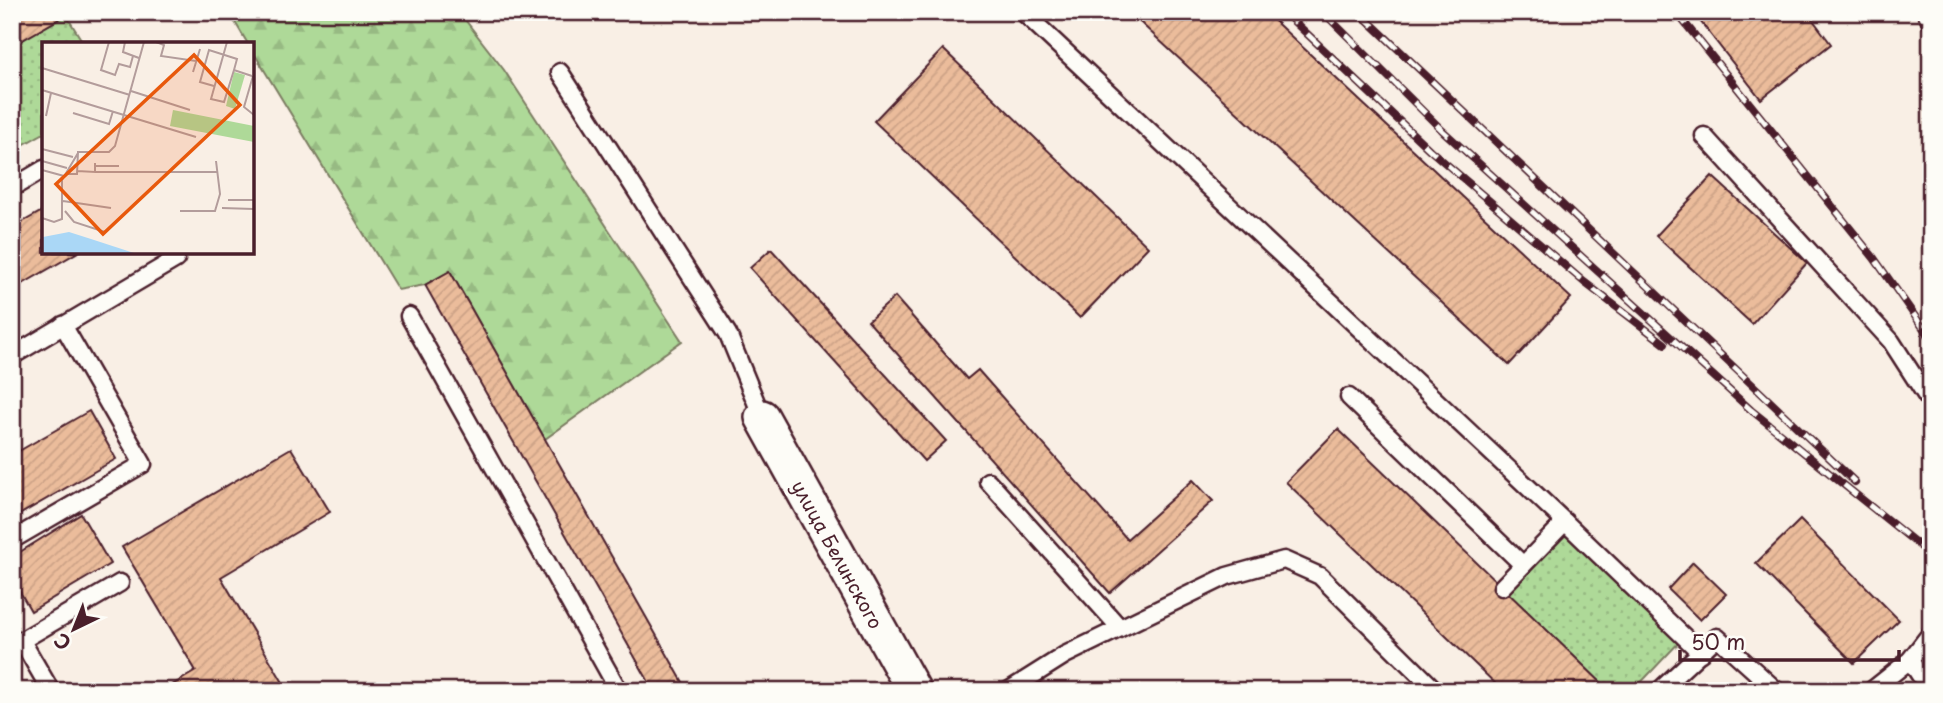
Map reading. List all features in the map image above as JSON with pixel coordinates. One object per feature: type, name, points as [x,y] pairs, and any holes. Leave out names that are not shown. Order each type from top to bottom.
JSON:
[{"type":"street","name":"улица Белинского","points":[[762,416],[914,691]]},
{"type":"lane","points":[[1023,12],[1701,653]]},
{"type":"lane","points":[[1926,12],[1931,22]]},
{"type":"lane","points":[[560,72],[728,334],[762,416]]},
{"type":"lane","points":[[1704,136],[1891,341],[1931,402]]},
{"type":"lane","points":[[12,188],[42,170]]},
{"type":"lane","points":[[12,356],[176,259],[173,254]]},
{"type":"lane","points":[[409,316],[619,691]]},
{"type":"lane","points":[[12,540],[143,464],[63,325]]},
{"type":"lane","points":[[1349,397],[1523,565]]},
{"type":"lane","points":[[988,481],[1120,628]]},
{"type":"lane","points":[[1502,587],[1565,522]]},
{"type":"lane","points":[[1008,691],[1065,655],[1227,576],[1284,560],[1320,576],[1436,691]]},
{"type":"lane","points":[[51,691],[17,643],[120,583]]},
{"type":"lane","points":[[1871,691],[1910,660],[1931,634]]},
{"type":"lane","points":[[1659,691],[1717,637],[1777,691]]},
{"type":"lane","points":[[1910,660],[1930,691]]},
{"type":"green space","points":[[229,12],[459,12],[504,70],[682,341],[545,439],[450,271],[425,285],[398,290],[254,53],[254,42],[247,42]]},
{"type":"green space","points":[[66,15],[83,42],[42,42],[42,134],[12,151],[12,46]]},
{"type":"green space","points":[[1564,530],[1684,637],[1633,691],[1610,691],[1502,587]]},
{"type":"building","points":[[12,12],[65,12],[66,15],[12,46]]},
{"type":"building","points":[[1129,12],[1265,12],[1571,298],[1509,365]]},
{"type":"building","points":[[1693,12],[1807,12],[1831,44],[1761,99]]},
{"type":"building","points":[[943,49],[1148,247],[1080,318],[874,121]]},
{"type":"building","points":[[1712,176],[1807,263],[1752,324],[1656,236]]},
{"type":"building","points":[[42,211],[42,254],[75,254],[12,290],[12,228]]},
{"type":"building","points":[[771,249],[946,441],[924,461],[750,268]]},
{"type":"building","points":[[450,271],[688,691],[654,691],[425,285]]},
{"type":"building","points":[[895,297],[967,379],[978,370],[1127,539],[1193,480],[1213,501],[1110,593],[868,321]]},
{"type":"building","points":[[89,411],[116,459],[12,519],[12,455]]},
{"type":"building","points":[[1338,429],[1610,691],[1503,691],[1286,482]]},
{"type":"building","points":[[291,448],[330,512],[221,577],[288,691],[162,691],[196,671],[122,547]]},
{"type":"building","points":[[81,514],[110,564],[31,611],[12,578],[12,557]]},
{"type":"building","points":[[1800,520],[1899,620],[1854,663],[1756,563]]},
{"type":"building","points":[[1693,562],[1726,594],[1700,620],[1668,589]]},
{"type":"railway","points":[[1284,12],[1430,150],[1584,282],[1665,344]]},
{"type":"railway","points":[[1323,12],[1443,131],[1751,410],[1931,555]]},
{"type":"railway","points":[[1676,12],[1874,258],[1931,339]]},
{"type":"railway","points":[[1362,15],[1855,482]]}]
